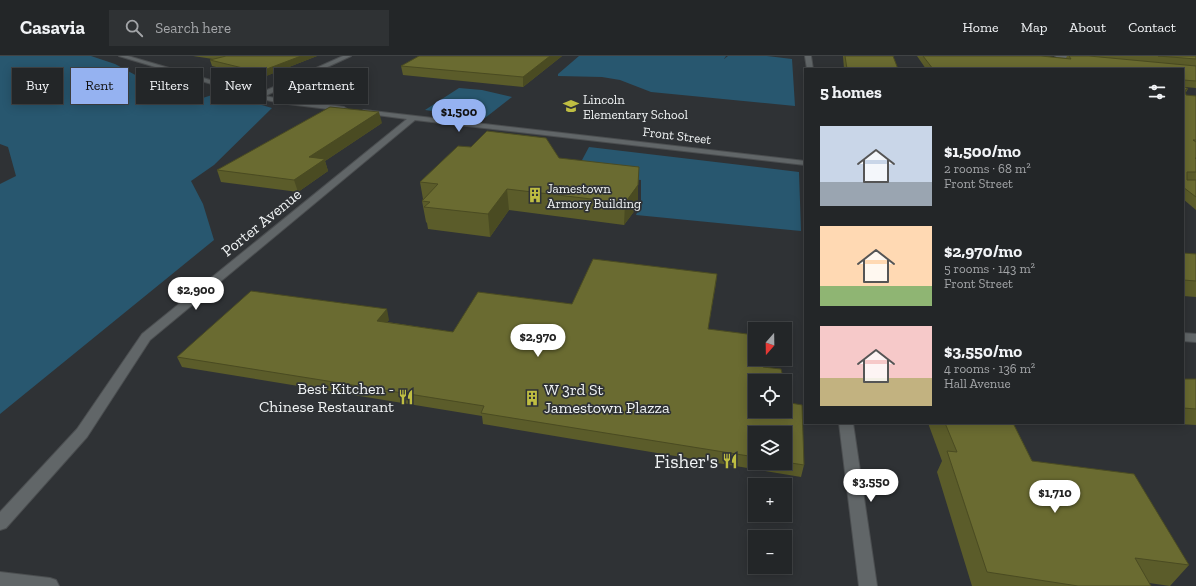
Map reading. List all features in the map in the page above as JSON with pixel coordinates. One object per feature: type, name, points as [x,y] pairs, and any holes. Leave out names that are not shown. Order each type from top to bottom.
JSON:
[{"type":"street","name":"Front Street","points":[[122,56],[211,82]]},
{"type":"street","points":[[266,92],[348,56]]},
{"type":"street","points":[[808,56],[810,68]]},
{"type":"street","points":[[1058,56],[1089,59]]},
{"type":"street","name":"Front Street","points":[[266,97],[353,111],[804,163]]},
{"type":"street","name":"Porter Avenue","points":[[0,523],[82,433],[146,337],[413,118]]},
{"type":"street","points":[[1184,337],[1196,338]]},
{"type":"street","points":[[846,424],[868,586]]},
{"type":"street","points":[[0,580],[50,586]]},
{"type":"shaded area","points":[[0,56],[91,56],[122,68],[71,68],[71,104],[128,104],[128,71],[136,75],[136,104],[203,104],[203,98],[211,95],[211,104],[258,104],[272,108],[214,165],[191,181],[203,204],[214,240],[0,414],[0,184],[16,176],[8,147],[0,144]]},
{"type":"shaded area","points":[[579,56],[726,56],[724,59],[728,56],[767,56],[792,59],[795,106],[651,92],[620,80],[602,77],[558,76],[558,74]]},
{"type":"shaded area","points":[[459,88],[482,90],[512,97],[485,118],[425,110]]},
{"type":"shaded area","points":[[589,147],[799,172],[801,231],[636,215],[641,204],[641,180],[574,175]]},
{"type":"building","points":[[226,56],[301,56],[266,69],[266,68],[243,68],[210,60]]},
{"type":"building","points":[[419,56],[550,56],[523,77],[401,66]]},
{"type":"building","points":[[845,56],[893,56],[898,68],[847,68]]},
{"type":"building","points":[[923,56],[1041,56],[1071,59],[1069,56],[1089,56],[1196,66],[1196,81],[1184,80],[1184,68],[932,68]]},
{"type":"building","points":[[1158,56],[1196,56],[1196,59]]},
{"type":"building","points":[[1184,87],[1188,89],[1185,90],[1186,95],[1196,96],[1196,140],[1193,140],[1196,142],[1196,172],[1187,172],[1187,180],[1196,180],[1196,197],[1184,188]]},
{"type":"building","points":[[330,107],[379,112],[309,157],[325,159],[294,180],[217,170]]},
{"type":"building","points":[[487,131],[546,138],[559,158],[639,167],[638,185],[625,203],[507,189],[488,214],[424,207],[430,202],[422,201],[438,184],[420,182],[458,146],[471,147]]},
{"type":"building","points":[[1184,253],[1196,254],[1196,281],[1184,280]]},
{"type":"building","name":"W 3rd St Jamestown Plazza","points":[[593,259],[717,274],[708,329],[748,334],[748,366],[763,366],[781,369],[782,374],[748,374],[748,418],[792,418],[792,403],[802,405],[804,465],[792,463],[792,426],[748,426],[748,456],[481,413],[484,406],[177,357],[251,291],[387,309],[377,321],[453,332],[478,292],[572,304]]},
{"type":"building","points":[[1184,379],[1196,379],[1196,409],[1184,408]]},
{"type":"building","points":[[945,424],[1014,424],[1032,461],[1134,474],[1189,565],[1135,558],[1151,586],[1078,586],[987,572],[947,451],[957,452]]},
{"type":"place","name":"Lincoln Elementary School","points":[[571,106]]},
{"type":"place","name":"Jamestown Armory Building","points":[[535,195]]},
{"type":"place","name":"Best Kitchen - Chinese Restaurant","points":[[406,397]]},
{"type":"place","name":"W 3rd St Jamestown Plazza","points":[[532,398]]},
{"type":"place","name":"Fisher's","points":[[730,461]]}]
